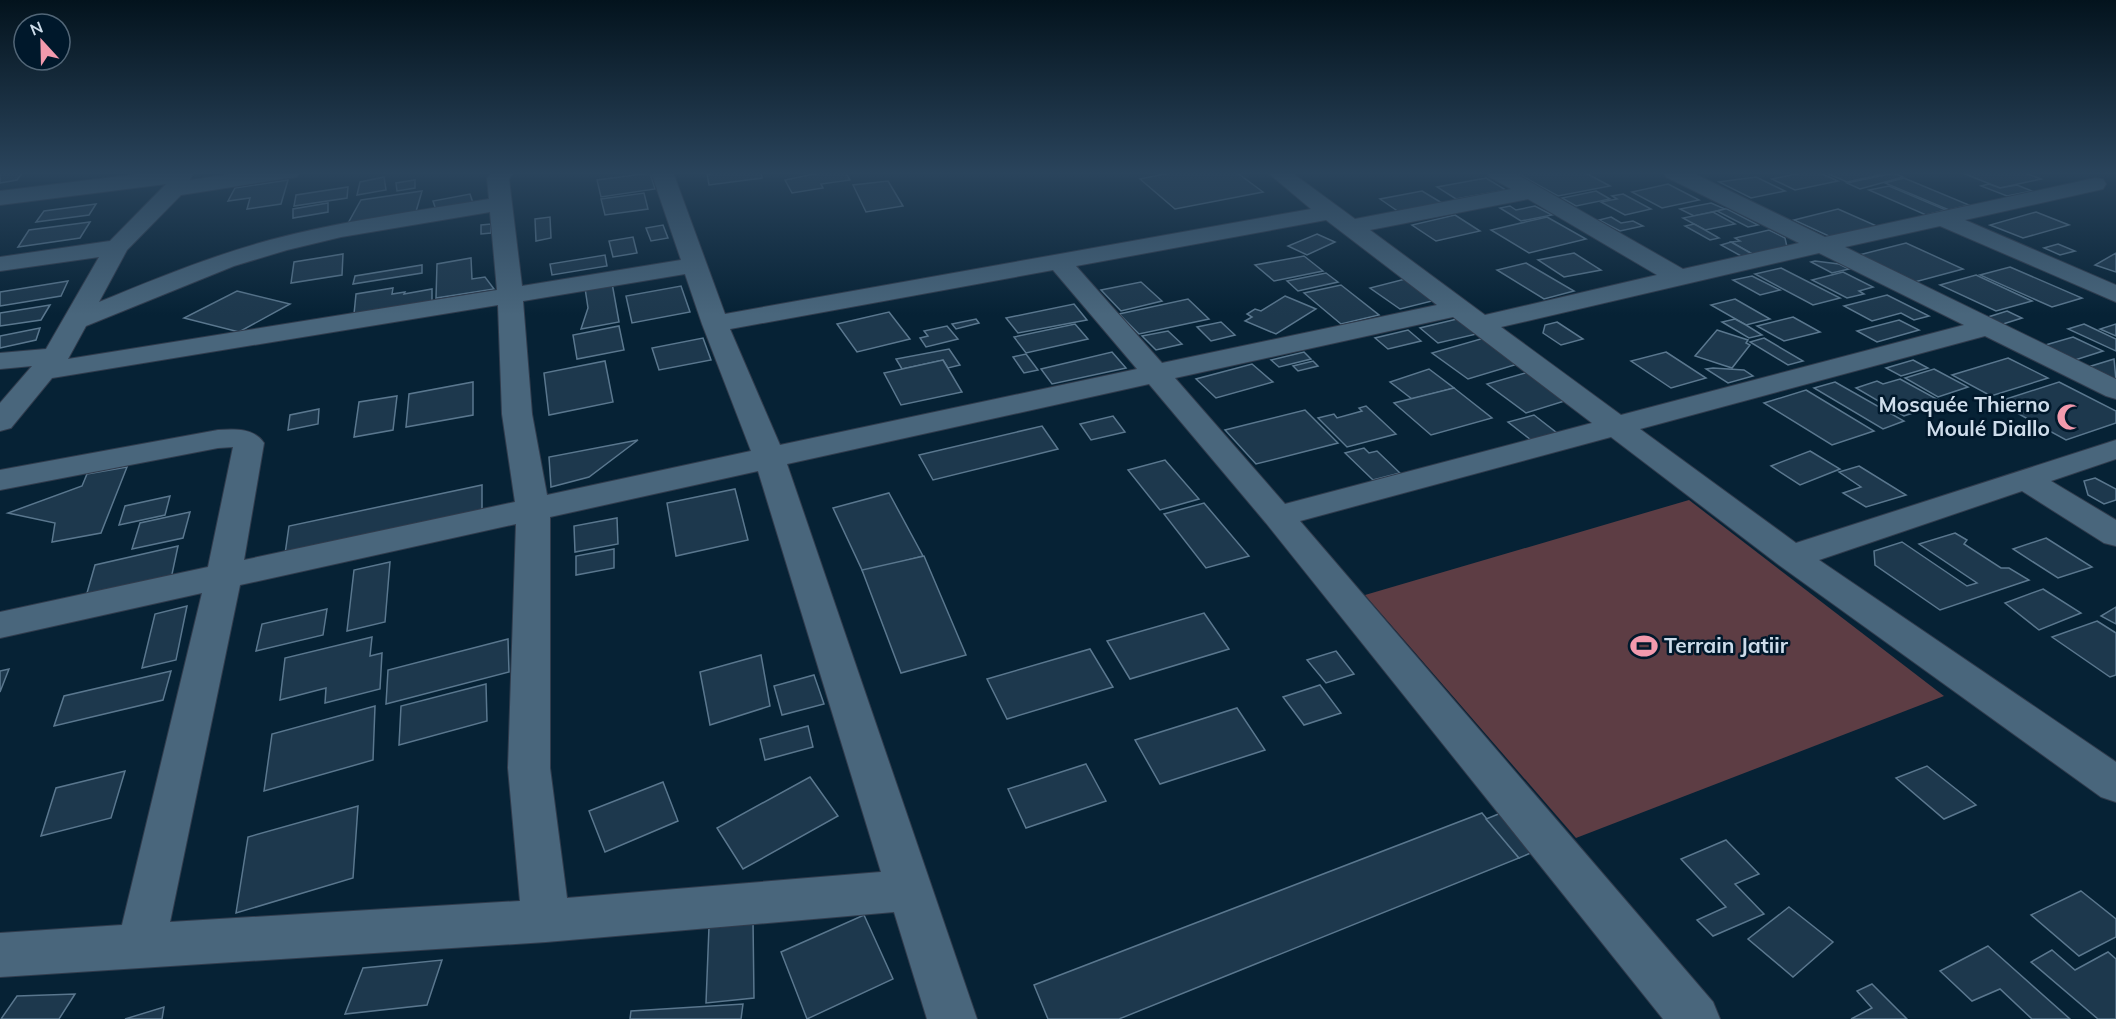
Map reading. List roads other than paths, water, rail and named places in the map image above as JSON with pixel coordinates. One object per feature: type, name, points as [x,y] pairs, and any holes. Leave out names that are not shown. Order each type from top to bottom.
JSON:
[{"type":"street","points":[[0,422],[50,363],[78,320],[117,247],[142,220]]},
{"type":"street","points":[[78,320],[211,266],[287,243],[379,220]]},
{"type":"street","points":[[505,220],[517,414],[533,509],[529,768],[546,921]]},
{"type":"street","points":[[678,220],[715,324],[770,457],[952,1019]]},
{"type":"street","points":[[715,324],[1059,261],[1336,220]]},
{"type":"street","points":[[1341,220],[1791,556],[2116,785]]},
{"type":"street","points":[[1579,220],[1679,277]]},
{"type":"street","points":[[1770,220],[2116,390]]},
{"type":"street","points":[[0,625],[1155,373],[1679,277],[1935,220]]},
{"type":"street","points":[[1946,220],[2116,294]]},
{"type":"street","points":[[0,264],[117,247]]},
{"type":"street","points":[[1059,261],[1278,516],[1695,1019]]},
{"type":"street","points":[[0,361],[50,363],[510,296],[694,265]]},
{"type":"street","points":[[1278,516],[1988,327]]},
{"type":"street","points":[[0,480],[218,439],[238,438],[249,443],[224,575],[141,946]]},
{"type":"street","points":[[1791,556],[2116,449]]},
{"type":"street","points":[[2025,479],[2116,535]]},
{"type":"street","points":[[0,955],[546,921],[909,890]]},
{"type":"place","name":"Mosquée Thierno Moulé Diallo","points":[[2070,417]]},
{"type":"place","name":"Terrain Jatiir","points":[[1644,646]]}]
